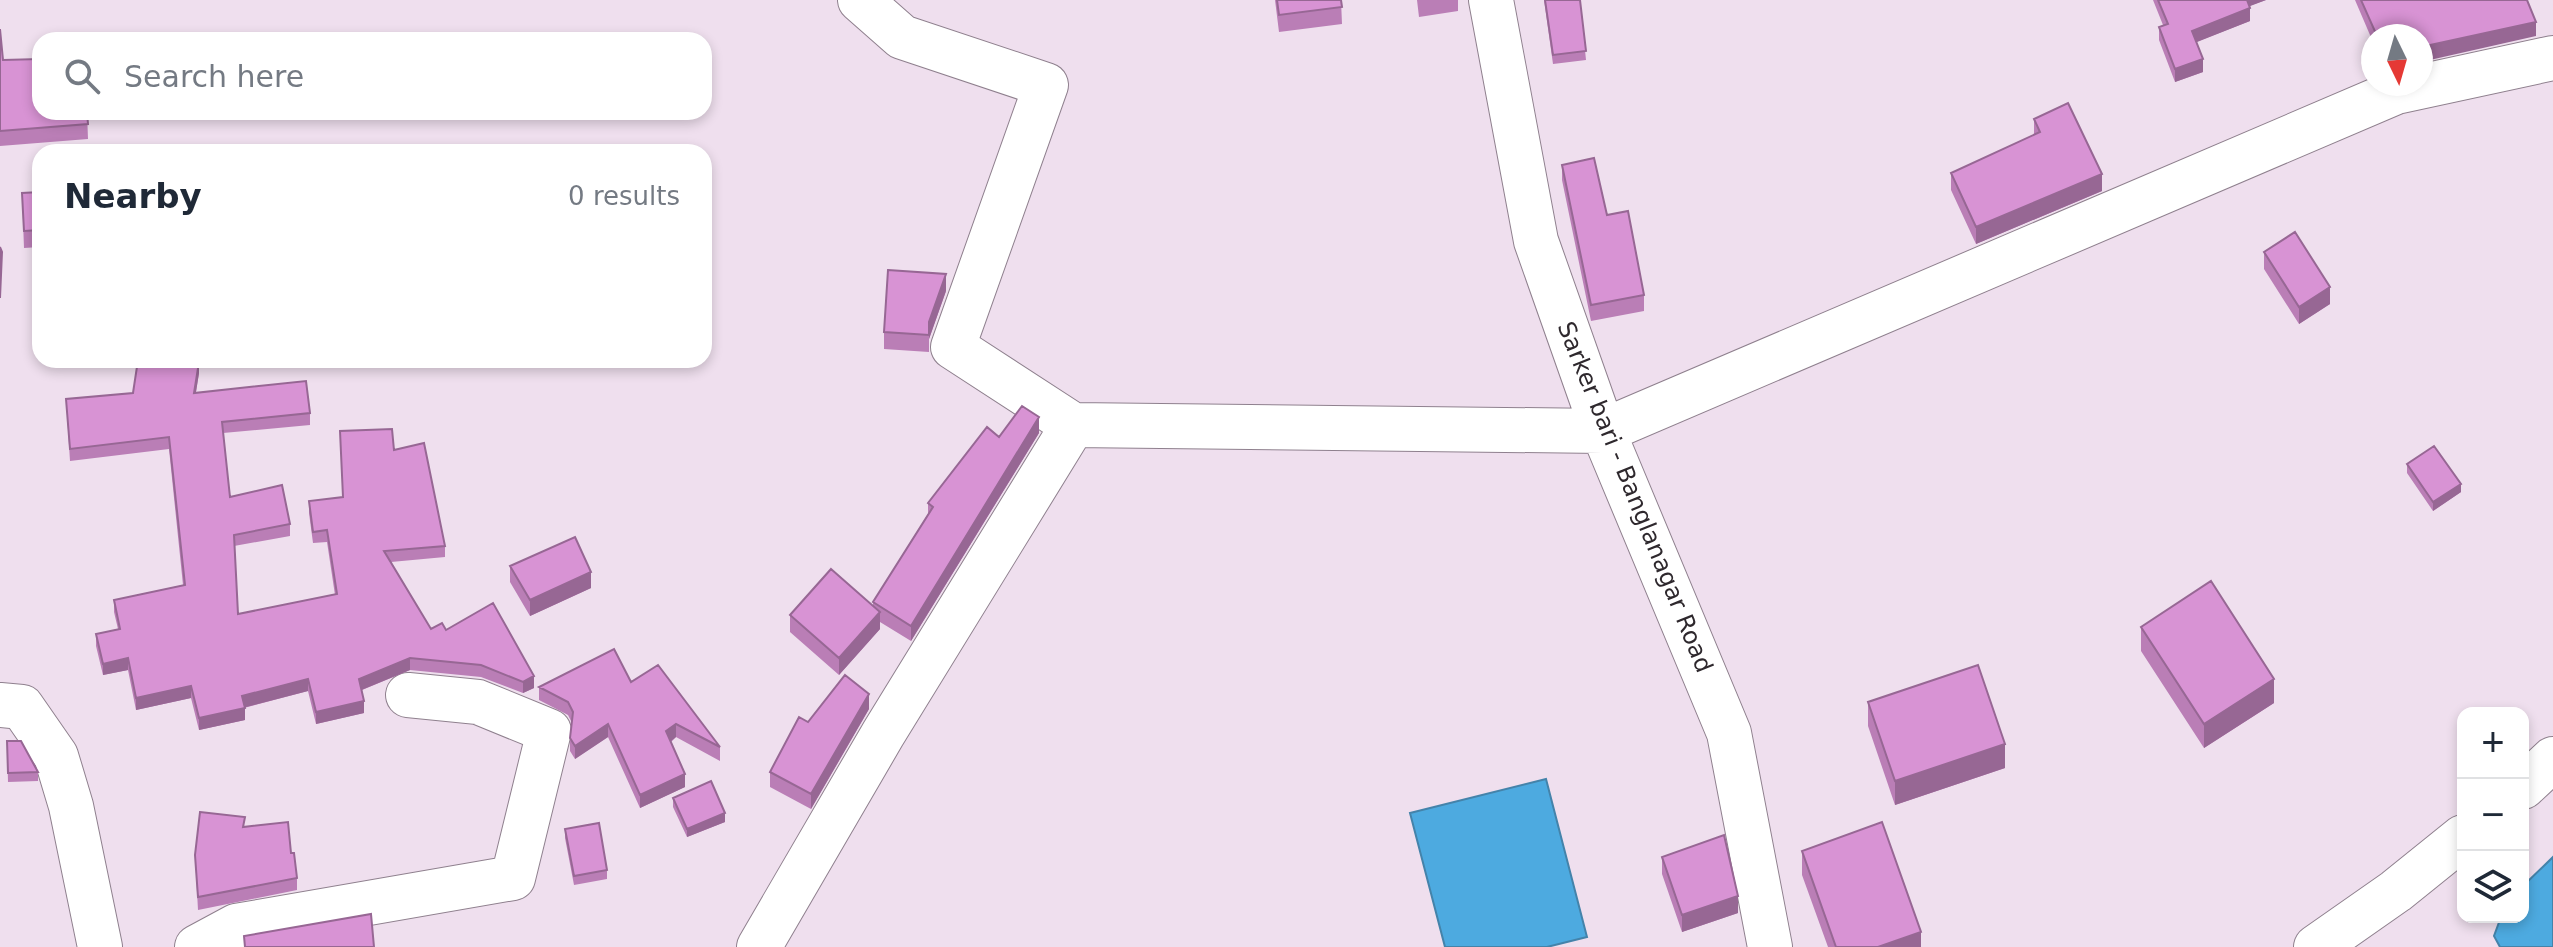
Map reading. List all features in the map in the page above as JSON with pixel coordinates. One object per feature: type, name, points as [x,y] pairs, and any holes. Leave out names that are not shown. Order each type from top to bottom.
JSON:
[{"type":"street","points":[[860,0],[902,37],[1046,85],[953,347],[1073,425],[1603,431],[2396,92],[2553,58]]},
{"type":"street","name":"Sarker bari - Banglanagar Road","points":[[1491,0],[1536,241],[1603,431],[1729,733],[1770,947]]},
{"type":"street","points":[[759,947],[883,734],[1073,425]]},
{"type":"street","points":[[197,947],[236,926],[513,878],[549,731],[478,702],[408,695]]},
{"type":"street","points":[[0,705],[22,707],[56,756],[71,806],[100,947]]},
{"type":"street","points":[[2529,781],[2553,759]]},
{"type":"street","points":[[2316,947],[2396,891],[2457,842]]},
{"type":"water","points":[[1546,779],[1587,937],[1547,947],[1445,947],[1410,813]]},
{"type":"water","points":[[2553,857],[2553,947],[2500,947],[2494,936],[2499,923],[2529,923],[2529,880]]},
{"type":"building","points":[[1277,0],[1341,0],[1342,7],[1279,15]]},
{"type":"building","points":[[1545,0],[1580,0],[1586,51],[1553,55]]},
{"type":"building","points":[[2158,0],[2247,0],[2250,8],[2192,31],[2203,59],[2175,69],[2159,27],[2168,24]]},
{"type":"building","points":[[2361,0],[2527,0],[2536,22],[2433,44],[2433,24],[2372,24]]},
{"type":"building","points":[[0,29],[3,60],[32,59],[32,120],[88,120],[88,124],[0,131]]},
{"type":"building","points":[[2068,103],[2102,174],[1976,227],[1951,173],[2040,132],[2034,119]]},
{"type":"building","points":[[1594,158],[1607,215],[1628,211],[1644,295],[1591,305],[1562,165]]},
{"type":"building","points":[[32,192],[32,230],[24,231],[22,193]]},
{"type":"building","points":[[2295,232],[2330,287],[2299,307],[2264,252]]},
{"type":"building","points":[[0,247],[2,252],[0,298]]},
{"type":"building","points":[[888,270],[946,274],[929,322],[929,335],[884,332]]},
{"type":"building","points":[[137,368],[198,368],[194,393],[306,381],[310,413],[222,422],[230,497],[282,485],[290,524],[234,535],[238,614],[337,594],[327,530],[313,532],[309,501],[343,497],[340,431],[392,429],[394,450],[424,443],[445,546],[384,551],[431,629],[442,623],[446,630],[493,603],[534,676],[523,682],[481,665],[410,658],[359,679],[364,701],[316,712],[308,679],[242,696],[245,708],[199,718],[191,686],[136,698],[128,658],[103,664],[96,634],[120,629],[114,600],[185,585],[169,437],[70,449],[66,399],[133,393]]},
{"type":"building","points":[[1022,406],[1039,417],[911,626],[873,602],[933,507],[928,503],[987,427],[999,437]]},
{"type":"building","points":[[2434,446],[2461,484],[2433,502],[2407,464]]},
{"type":"building","points":[[575,537],[591,572],[530,600],[510,566]]},
{"type":"building","points":[[831,569],[880,612],[839,658],[790,615]]},
{"type":"building","points":[[2211,581],[2274,679],[2204,724],[2141,627]]},
{"type":"building","points":[[614,649],[631,682],[658,665],[720,747],[676,724],[666,731],[685,774],[640,795],[608,724],[575,746],[570,738],[573,712],[568,702],[539,687]]},
{"type":"building","points":[[1978,665],[2005,744],[1895,781],[1868,702]]},
{"type":"building","points":[[845,675],[869,694],[811,794],[770,772],[799,717],[808,722]]},
{"type":"building","points":[[7,741],[21,741],[38,772],[8,773]]},
{"type":"building","points":[[711,781],[725,813],[687,829],[673,798]]},
{"type":"building","points":[[200,812],[245,817],[243,827],[288,822],[297,878],[198,897],[195,855]]},
{"type":"building","points":[[1882,822],[1921,932],[1878,947],[1836,947],[1802,851]]},
{"type":"building","points":[[599,823],[607,870],[574,876],[565,829]]},
{"type":"building","points":[[1724,835],[1738,896],[1682,915],[1662,857]]},
{"type":"building","points":[[371,914],[374,947],[245,947],[244,936]]}]
